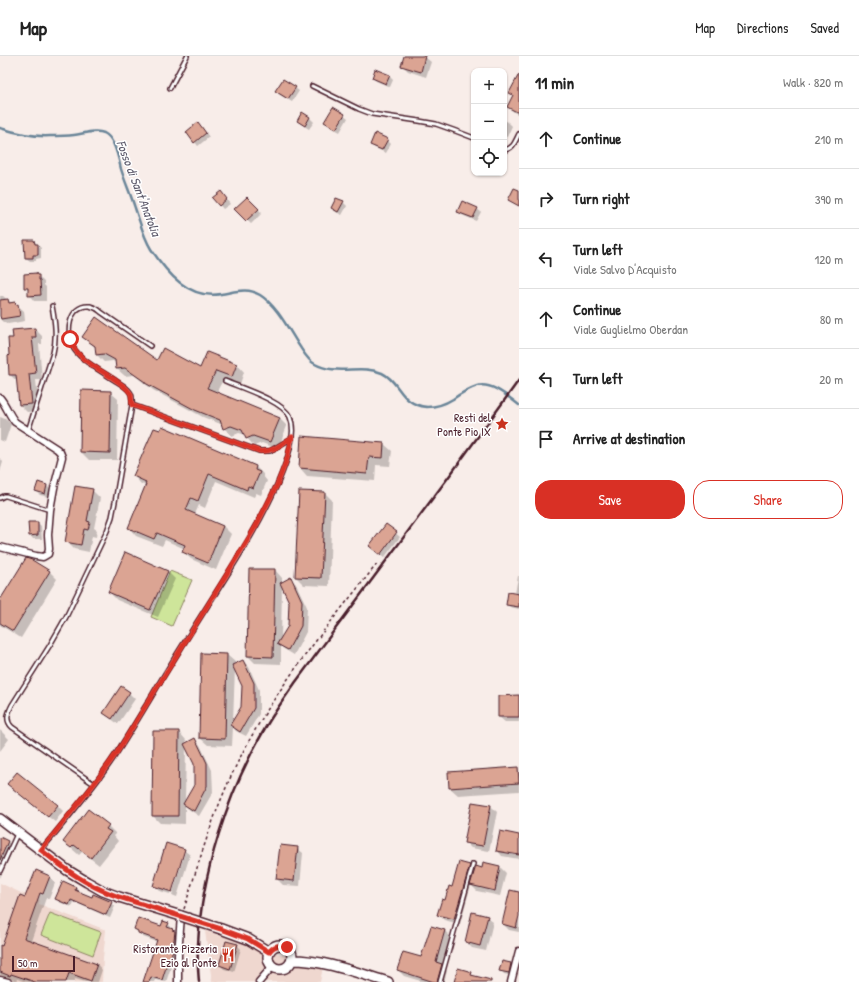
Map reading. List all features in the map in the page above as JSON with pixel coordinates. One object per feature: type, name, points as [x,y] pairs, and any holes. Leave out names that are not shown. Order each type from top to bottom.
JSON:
[{"type":"main road","points":[[0,819],[76,876],[103,891],[221,929],[248,939],[269,952]]},
{"type":"main road","points":[[284,946],[290,950],[292,960],[287,968],[279,970],[272,967],[268,960],[269,952],[273,947],[284,946]]},
{"type":"main road","points":[[292,960],[320,962],[388,982]]},
{"type":"street","points":[[0,398],[5,404],[13,420],[57,449],[61,454],[50,510],[48,554],[43,557],[33,556],[0,547]]},
{"type":"street","points":[[178,982],[178,955],[181,916]]},
{"type":"street","points":[[511,982],[519,951]]},
{"type":"street","points":[[259,982],[272,967]]},
{"type":"street","points":[[0,980],[8,982]]},
{"type":"lane","points":[[170,88],[188,56]]},
{"type":"lane","points":[[312,86],[372,114],[443,126],[471,137]]},
{"type":"lane","points":[[507,150],[513,146],[519,134]]},
{"type":"lane","points":[[28,431],[55,344],[56,330],[52,306]]},
{"type":"lane","points":[[94,784],[12,727],[8,722],[8,716],[12,705],[66,617],[112,517],[132,405],[131,394],[125,387],[78,354],[71,344],[69,334],[70,322],[73,315],[78,310],[86,306],[94,307],[150,346]]},
{"type":"lane","points":[[41,850],[94,784],[129,733],[256,526],[282,472],[287,459],[292,437],[290,416],[283,408],[264,397],[225,381]]},
{"type":"lane","points":[[132,405],[263,452],[270,451],[292,437]]},
{"type":"lane","points":[[0,498],[6,496],[50,510]]},
{"type":"lane","points":[[0,871],[18,832]]},
{"type":"lane","points":[[440,982],[473,864]]},
{"type":"path","points":[[181,916],[220,802],[235,768],[247,746],[274,701],[316,640],[377,564]]},
{"type":"shaded area","points":[[0,883],[40,900],[39,904],[106,930],[102,982],[21,982],[0,976]]},
{"type":"shaded area","points":[[205,931],[323,967],[320,982],[212,982]]},
{"type":"green space","points":[[170,571],[192,580],[172,626],[151,617]]},
{"type":"green space","points":[[50,913],[101,932],[93,955],[41,935]]},
{"type":"building","points":[[404,56],[425,56],[421,72],[401,66]]},
{"type":"building","points":[[375,69],[390,75],[386,84],[372,78]]},
{"type":"building","points":[[519,74],[519,113],[507,107],[513,95],[509,93]]},
{"type":"building","points":[[283,79],[296,87],[288,99],[275,91]]},
{"type":"building","points":[[333,107],[345,114],[336,129],[324,122]]},
{"type":"building","points":[[302,112],[310,117],[305,126],[297,121]]},
{"type":"building","points":[[198,122],[206,133],[194,143],[186,132]]},
{"type":"building","points":[[375,133],[388,139],[382,150],[370,145]]},
{"type":"building","points":[[514,188],[519,190],[519,206],[508,200]]},
{"type":"building","points":[[221,191],[227,199],[219,206],[212,198]]},
{"type":"building","points":[[247,197],[259,209],[246,221],[234,209]]},
{"type":"building","points":[[336,198],[344,201],[338,212],[331,208]]},
{"type":"building","points":[[462,201],[478,208],[473,218],[457,212]]},
{"type":"building","points":[[24,240],[34,240],[35,244],[38,244],[38,255],[33,255],[33,258],[25,258]]},
{"type":"building","points":[[36,273],[39,275],[41,295],[28,296],[28,288],[24,288],[24,274]]},
{"type":"building","points":[[8,299],[9,303],[15,302],[16,305],[18,304],[20,316],[1,319],[0,300]]},
{"type":"building","points":[[96,317],[157,360],[163,348],[200,368],[207,352],[237,364],[232,377],[216,371],[207,388],[280,418],[270,442],[253,436],[246,439],[242,430],[231,426],[223,429],[220,420],[195,410],[145,383],[125,368],[116,369],[115,360],[104,354],[96,355],[95,346],[82,337]]},
{"type":"building","points":[[35,328],[36,337],[32,337],[36,373],[29,374],[32,404],[19,405],[16,375],[9,375],[8,338],[13,338],[12,330]]},
{"type":"building","points":[[81,390],[111,391],[110,453],[80,452]]},
{"type":"building","points":[[162,426],[256,466],[255,470],[260,472],[253,488],[248,486],[247,490],[209,474],[198,501],[191,498],[186,510],[223,526],[208,563],[182,552],[185,545],[157,533],[154,539],[128,528],[146,484],[146,482],[133,476],[154,428],[160,430]]},
{"type":"building","points":[[301,436],[384,443],[383,458],[369,457],[367,474],[299,468]]},
{"type":"building","points":[[38,482],[47,485],[45,494],[35,491]]},
{"type":"building","points":[[75,486],[93,489],[87,521],[90,522],[88,530],[84,529],[81,545],[65,542]]},
{"type":"building","points":[[299,491],[325,492],[321,578],[295,577]]},
{"type":"building","points":[[28,522],[38,522],[38,535],[29,536]]},
{"type":"building","points":[[386,524],[397,532],[380,555],[369,546]]},
{"type":"building","points":[[125,552],[168,571],[150,610],[108,592]]},
{"type":"building","points":[[26,558],[50,571],[13,631],[0,623],[0,600]]},
{"type":"building","points":[[249,569],[275,569],[273,657],[247,656]]},
{"type":"building","points":[[291,577],[302,601],[301,626],[288,650],[277,644],[288,626],[289,602],[280,583]]},
{"type":"building","points":[[508,592],[519,594],[519,607],[506,605]]},
{"type":"building","points":[[201,653],[227,654],[225,739],[199,738]]},
{"type":"building","points":[[243,660],[254,683],[254,708],[240,732],[230,725],[241,707],[242,686],[232,665]]},
{"type":"building","points":[[121,686],[130,692],[112,719],[103,713]]},
{"type":"building","points":[[519,695],[519,717],[498,717],[498,696]]},
{"type":"building","points":[[153,731],[179,731],[178,816],[152,816]]},
{"type":"building","points":[[195,738],[207,763],[207,786],[194,811],[183,804],[194,785],[194,764],[184,744]]},
{"type":"building","points":[[518,767],[519,783],[449,788],[448,772]]},
{"type":"building","points":[[17,772],[58,805],[48,817],[7,784]]},
{"type":"building","points":[[472,802],[491,805],[483,846],[464,843]]},
{"type":"building","points":[[88,809],[109,825],[106,829],[111,832],[91,858],[74,845],[71,848],[63,842]]},
{"type":"building","points":[[500,831],[519,835],[519,855],[496,851]]},
{"type":"building","points":[[0,837],[8,841],[0,860]]},
{"type":"building","points":[[166,843],[185,849],[172,892],[153,886]]},
{"type":"building","points":[[280,845],[298,847],[294,881],[276,879]]},
{"type":"building","points":[[459,862],[470,865],[454,919],[437,915],[442,899],[445,900],[449,886],[452,887]]},
{"type":"building","points":[[483,862],[500,866],[495,891],[470,885],[476,866],[482,868]]},
{"type":"building","points":[[36,870],[50,876],[43,894],[40,893],[24,938],[97,964],[91,981],[69,973],[66,982],[35,982],[0,972],[0,945],[2,946],[20,895],[25,897]]},
{"type":"building","points":[[63,881],[76,887],[75,890],[92,897],[93,894],[112,902],[106,915],[71,900],[69,905],[55,899]]},
{"type":"building","points":[[510,890],[519,892],[519,916],[516,928],[502,924]]},
{"type":"building","points":[[472,912],[488,916],[480,946],[465,942]]},
{"type":"building","points":[[138,918],[161,926],[163,921],[169,923],[167,927],[175,931],[170,962],[168,961],[162,980],[151,977],[149,982],[143,982],[157,940],[138,933],[138,931],[134,929]]},
{"type":"building","points":[[431,926],[445,930],[436,962],[442,964],[437,982],[397,970],[403,952],[421,957]]},
{"type":"building","name":"Ristorante Pizzeria Ezio al Ponte","points":[[226,941],[238,944],[230,969],[219,965]]},
{"type":"building","points":[[502,961],[511,963],[509,973],[499,971]]},
{"type":"building","points":[[458,968],[472,972],[471,975],[491,980],[491,982],[454,982]]},
{"type":"waterway","name":"Fosso di Sant'Anatolia","points":[[0,128],[37,136],[68,136],[97,131],[107,135],[116,149],[123,174],[146,239],[151,249],[164,267],[180,283],[199,293],[209,295],[236,291],[250,291],[260,295],[266,299],[276,311],[305,355],[315,364],[331,369],[366,369],[382,373],[388,377],[411,402],[427,407],[444,404],[461,393],[483,385],[494,388],[519,405]]},
{"type":"railway","points":[[199,982],[198,955],[200,918],[204,891],[218,835],[238,781],[250,756],[270,719],[295,683],[519,380]]},
{"type":"place","name":"Resti del Ponte Pio IX","points":[[502,424]]},
{"type":"place","name":"Ristorante Pizzeria Ezio al Ponte","points":[[228,955]]},
{"type":"route","points":[[70,339],[71,344],[78,354],[130,391],[132,405],[263,452],[270,451],[292,437],[287,459],[277,485],[256,526],[230,569],[116,754],[64,823],[41,850],[76,876],[103,891],[221,929],[248,939],[269,952],[276,946],[280,945],[287,947]]}]
